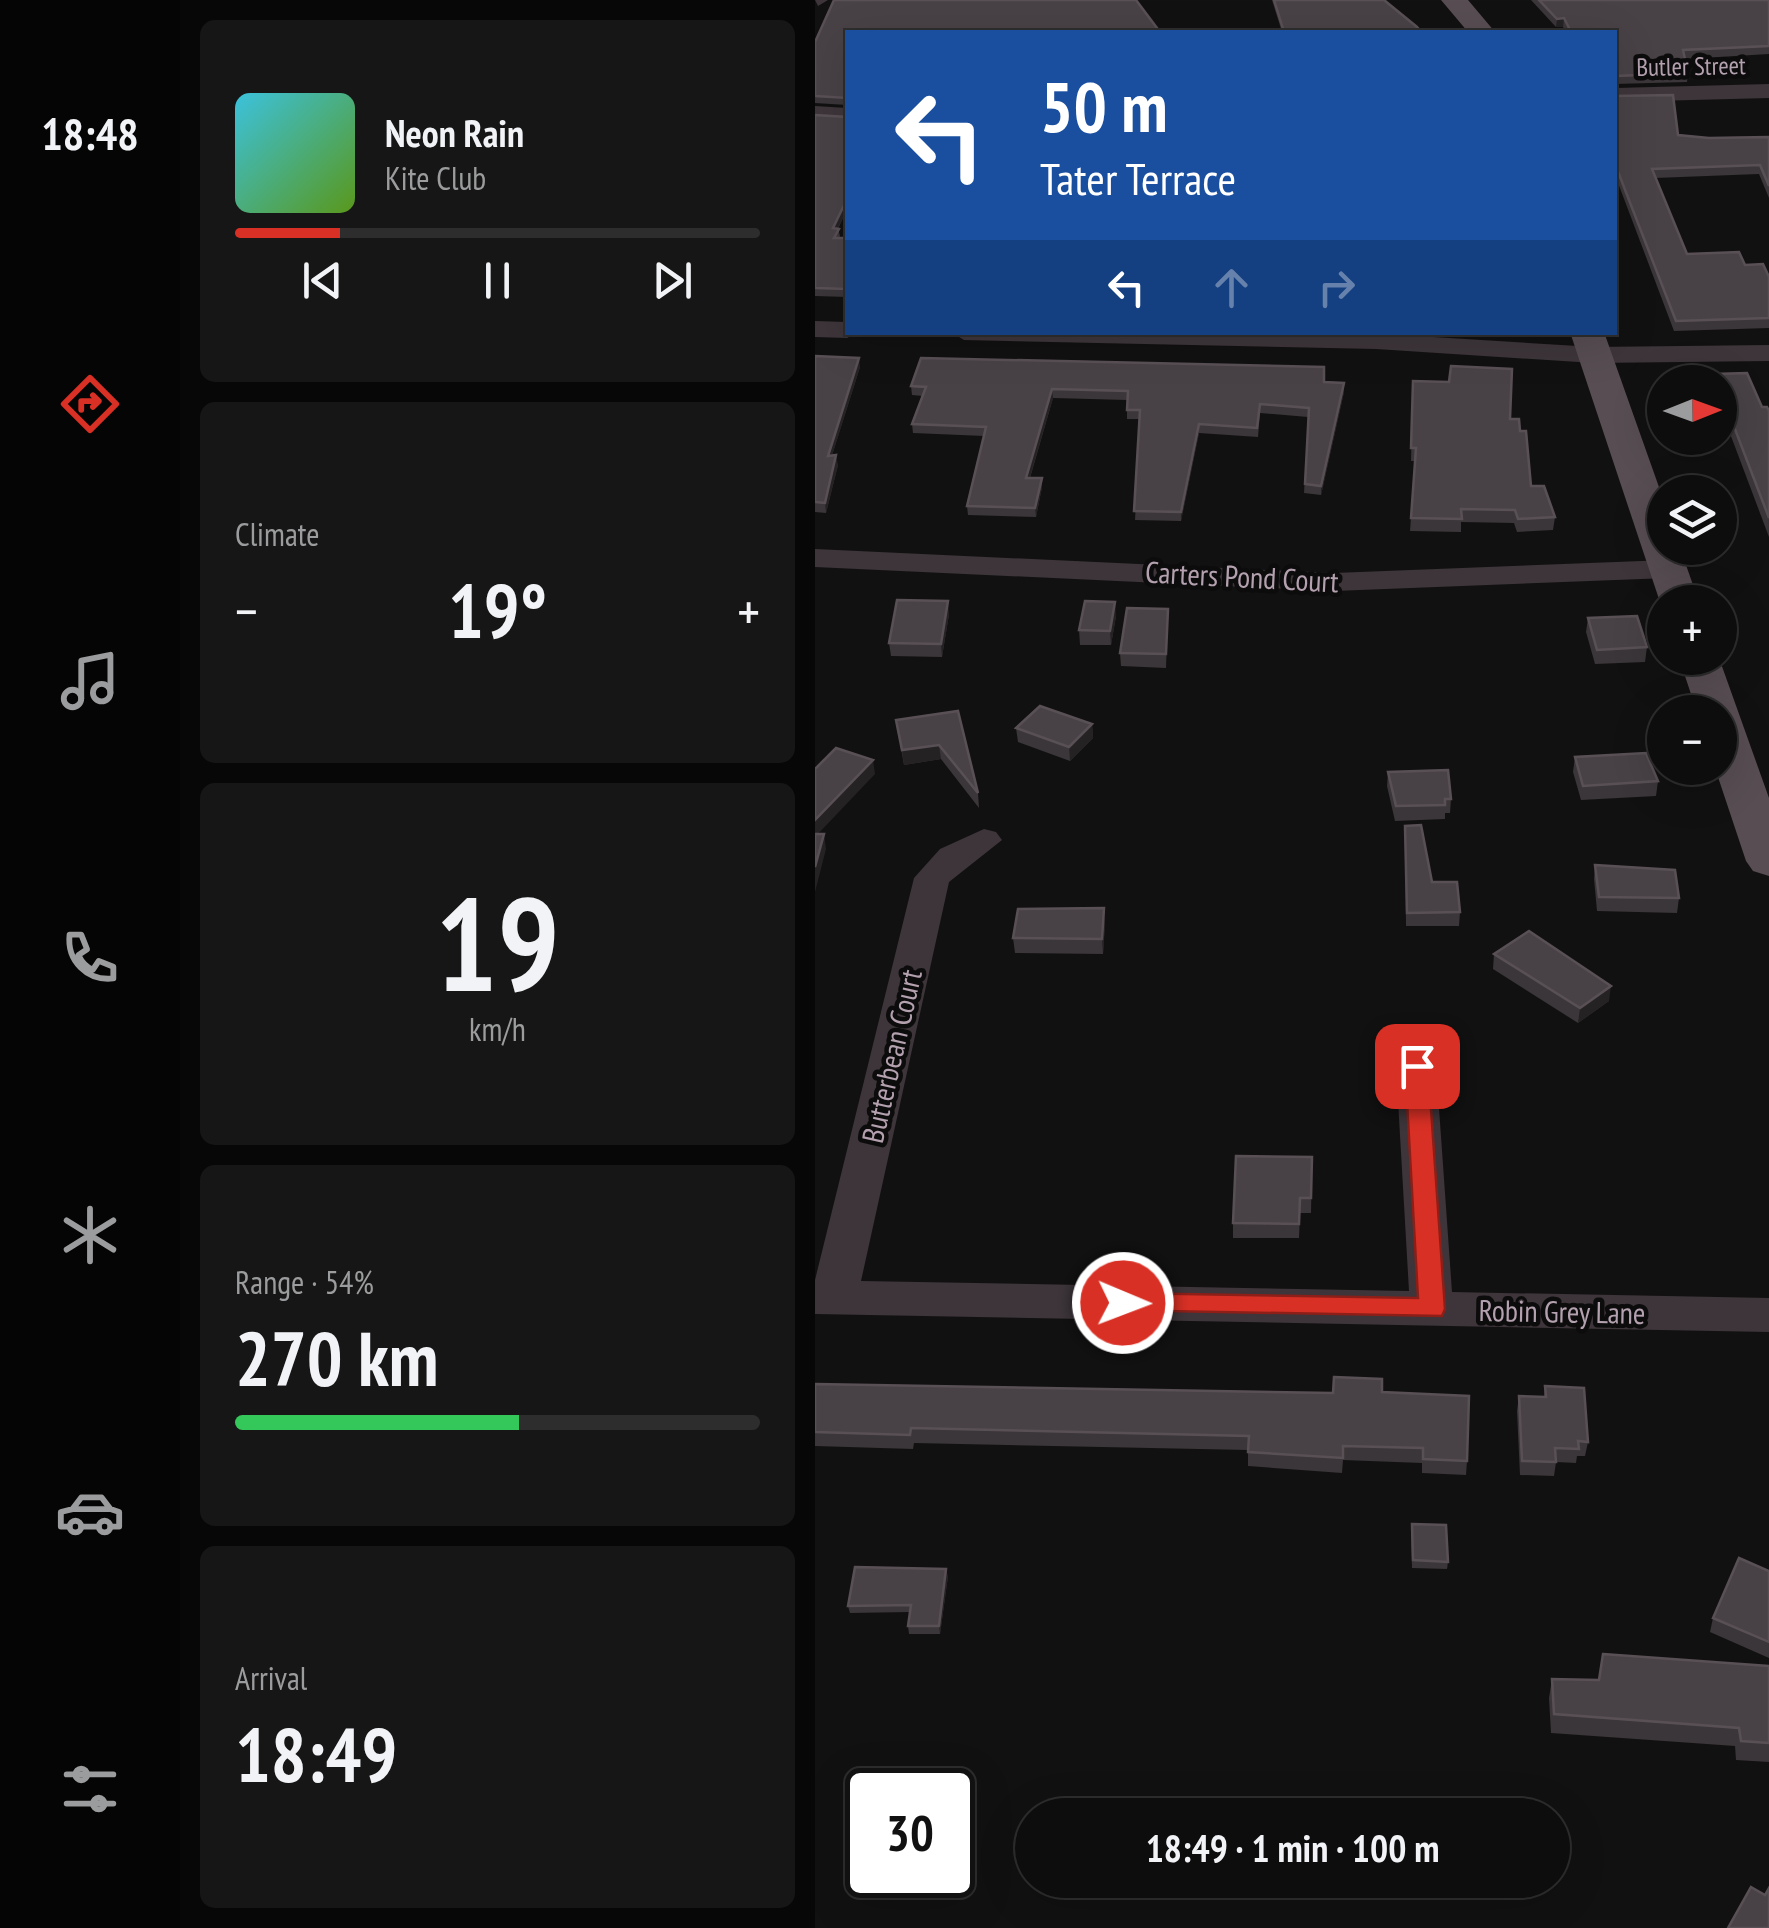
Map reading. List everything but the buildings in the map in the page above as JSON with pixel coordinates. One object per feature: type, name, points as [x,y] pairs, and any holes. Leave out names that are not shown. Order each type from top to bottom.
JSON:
[{"type":"main road","points":[[1454,0],[1480,30]]},
{"type":"main road","points":[[1590,344],[1674,585]]},
{"type":"main road","points":[[1737,768],[1769,861]]},
{"type":"street","name":"Butler Street","points":[[1617,95],[1769,91]]},
{"type":"street","points":[[815,114],[845,115]]},
{"type":"street","points":[[815,330],[845,330]]},
{"type":"street","points":[[1092,335],[1590,344],[1769,353]]},
{"type":"street","name":"Carters Pond Court","points":[[815,558],[970,562],[1333,582],[1647,586]]},
{"type":"street","name":"Butterbean Court","points":[[825,1298],[932,878],[953,857],[984,840]]},
{"type":"street","points":[[1417,1066],[1432,1309]]},
{"type":"street","name":"Robin Grey Lane","points":[[825,1298],[1769,1315]]},
{"type":"route","points":[[1123,1303],[1432,1309],[1417,1066]]}]
